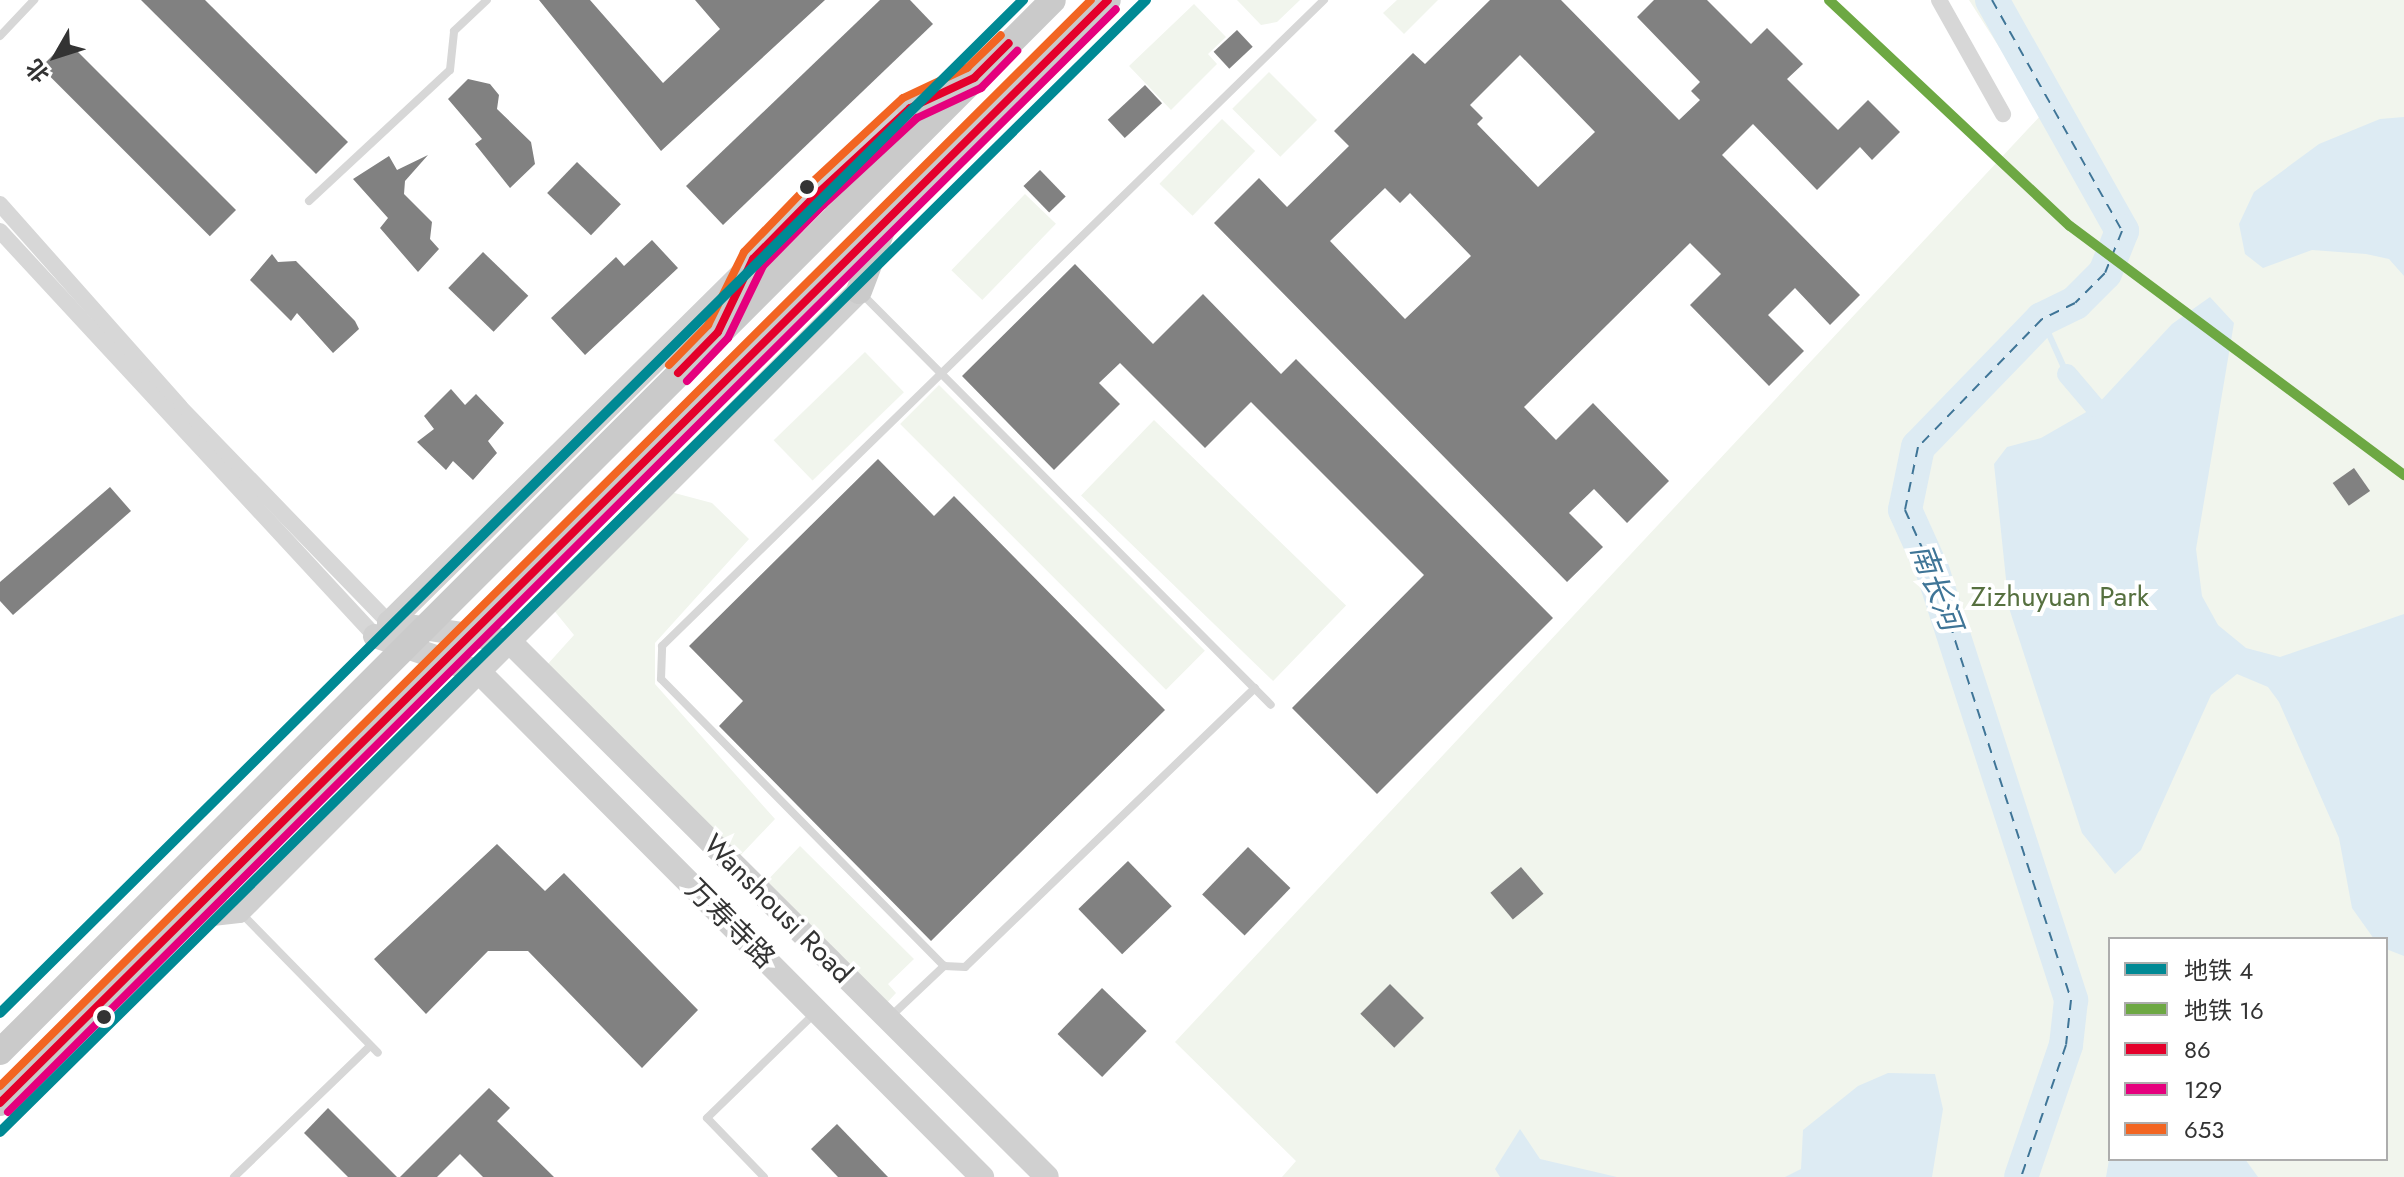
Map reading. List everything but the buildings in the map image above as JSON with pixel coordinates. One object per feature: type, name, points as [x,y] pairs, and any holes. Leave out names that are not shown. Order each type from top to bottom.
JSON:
[{"type":"main road","points":[[0,1052],[417,639],[718,332],[1053,0]]},
{"type":"main road","points":[[0,1103],[890,211],[1108,0]]},
{"type":"main road","points":[[910,108],[974,78]]},
{"type":"main road","points":[[859,291],[890,211]]},
{"type":"main road","points":[[718,332],[739,281]]},
{"type":"street","points":[[1939,0],[2003,114]]},
{"type":"street","points":[[382,630],[739,281],[753,259],[910,108]]},
{"type":"street","points":[[0,204],[382,630]]},
{"type":"street","points":[[0,231],[382,630],[417,639],[465,637],[509,641]]},
{"type":"street","points":[[186,917],[239,911],[859,291]]},
{"type":"street","points":[[417,639],[444,660],[479,672]]},
{"type":"street","name":"Wanshousi Road","points":[[509,641],[1047,1177]]},
{"type":"street","name":"万寿寺路","points":[[479,672],[982,1177]]},
{"type":"lane","points":[[0,36],[34,0]]},
{"type":"lane","points":[[309,201],[450,70],[454,31],[487,0]]},
{"type":"lane","points":[[1255,688],[965,967],[944,966],[661,679],[662,646],[941,369],[1324,0]]},
{"type":"lane","points":[[859,291],[941,369],[1271,705]]},
{"type":"lane","points":[[239,911],[378,1053]]},
{"type":"lane","points":[[888,1019],[944,966]]},
{"type":"lane","points":[[764,1177],[707,1118],[817,1011]]},
{"type":"lane","points":[[234,1177],[370,1046]]},
{"type":"green space","points":[[1237,0],[1300,0],[1277,22],[1261,25]]},
{"type":"green space","points":[[1397,0],[1438,0],[1404,34],[1383,13]]},
{"type":"green space","name":"Zizhuyuan Park","points":[[1969,0],[2404,0],[2404,1177],[1282,1177],[1296,1161],[1175,1042],[2042,114]]},
{"type":"green space","points":[[1194,4],[1226,37],[1208,54],[1217,64],[1171,110],[1129,66]]},
{"type":"green space","points":[[1269,72],[1317,120],[1280,157],[1232,109]]},
{"type":"green space","points":[[1222,119],[1255,151],[1193,216],[1159,184]]},
{"type":"green space","points":[[1025,194],[1056,224],[982,300],[951,270]]},
{"type":"green space","points":[[865,352],[904,392],[813,481],[774,440]]},
{"type":"green space","points":[[939,385],[1205,651],[1166,690],[900,424]]},
{"type":"green space","points":[[1154,420],[1346,605],[1273,681],[1081,496]]},
{"type":"green space","points":[[667,491],[712,503],[749,539],[655,643],[655,684],[775,819],[737,859],[546,666],[574,635],[552,608]]},
{"type":"green space","points":[[800,846],[914,959],[888,984],[896,993],[884,1006],[763,885]]},
{"type":"shaded area","points":[[2404,117],[2404,276],[2389,259],[2366,254],[2312,250],[2263,268],[2245,254],[2239,224],[2254,192],[2319,144],[2380,119]]},
{"type":"shaded area","points":[[2210,297],[2234,323],[2196,549],[2202,596],[2218,625],[2246,648],[2280,657],[2404,614],[2404,956],[2388,950],[2388,937],[2373,937],[2352,908],[2339,838],[2279,702],[2268,687],[2237,674],[2211,695],[2141,850],[2115,874],[2082,833],[2009,608],[1994,464],[2007,447],[2041,438],[2095,407],[2172,324]]},
{"type":"shaded area","points":[[1888,1073],[1935,1074],[1943,1109],[1932,1177],[1785,1177],[1801,1169],[1803,1130],[1858,1086]]},
{"type":"shaded area","points":[[1520,1129],[1540,1159],[1617,1177],[1500,1177],[1495,1169]]},
{"type":"shaded area","points":[[2109,1161],[2246,1161],[2258,1177],[2106,1177]]},
{"type":"waterway","name":"南长河","points":[[1992,0],[2122,231],[2105,273],[2075,303],[2042,319],[1918,447],[1905,510],[1933,572],[2071,1000],[2066,1045],[2021,1177]]},
{"type":"waterway","points":[[2042,319],[2067,374]]},
{"type":"waterway","points":[[2067,374],[2095,407]]},
{"type":"ferry route","points":[[1992,0],[2122,231],[2105,273],[2075,303],[2042,319],[1918,447],[1905,510],[1933,572],[2071,1000],[2066,1045],[2021,1177]]},
{"type":"metro line","name":"4","points":[[0,1013],[1023,0]]},
{"type":"metro line","name":"4","points":[[0,1132],[1146,0]]},
{"type":"metro line","name":"16","points":[[1829,0],[2070,226],[2404,475]]},
{"type":"transit line","name":"653","points":[[0,1086],[1091,0]]},
{"type":"transit line","name":"86","points":[[0,1103],[1108,0]]},
{"type":"transit line","name":"129","points":[[8,1112],[1116,9]]},
{"type":"transit line","name":"653","points":[[669,365],[708,325],[744,252],[806,188],[903,98],[967,68],[1001,35]]},
{"type":"transit line","name":"86","points":[[678,373],[718,332],[753,259],[815,196],[910,108],[974,78],[1009,43]]},
{"type":"transit line","name":"129","points":[[687,381],[728,338],[763,266],[823,205],[917,118],[981,88],[1017,51]]}]
